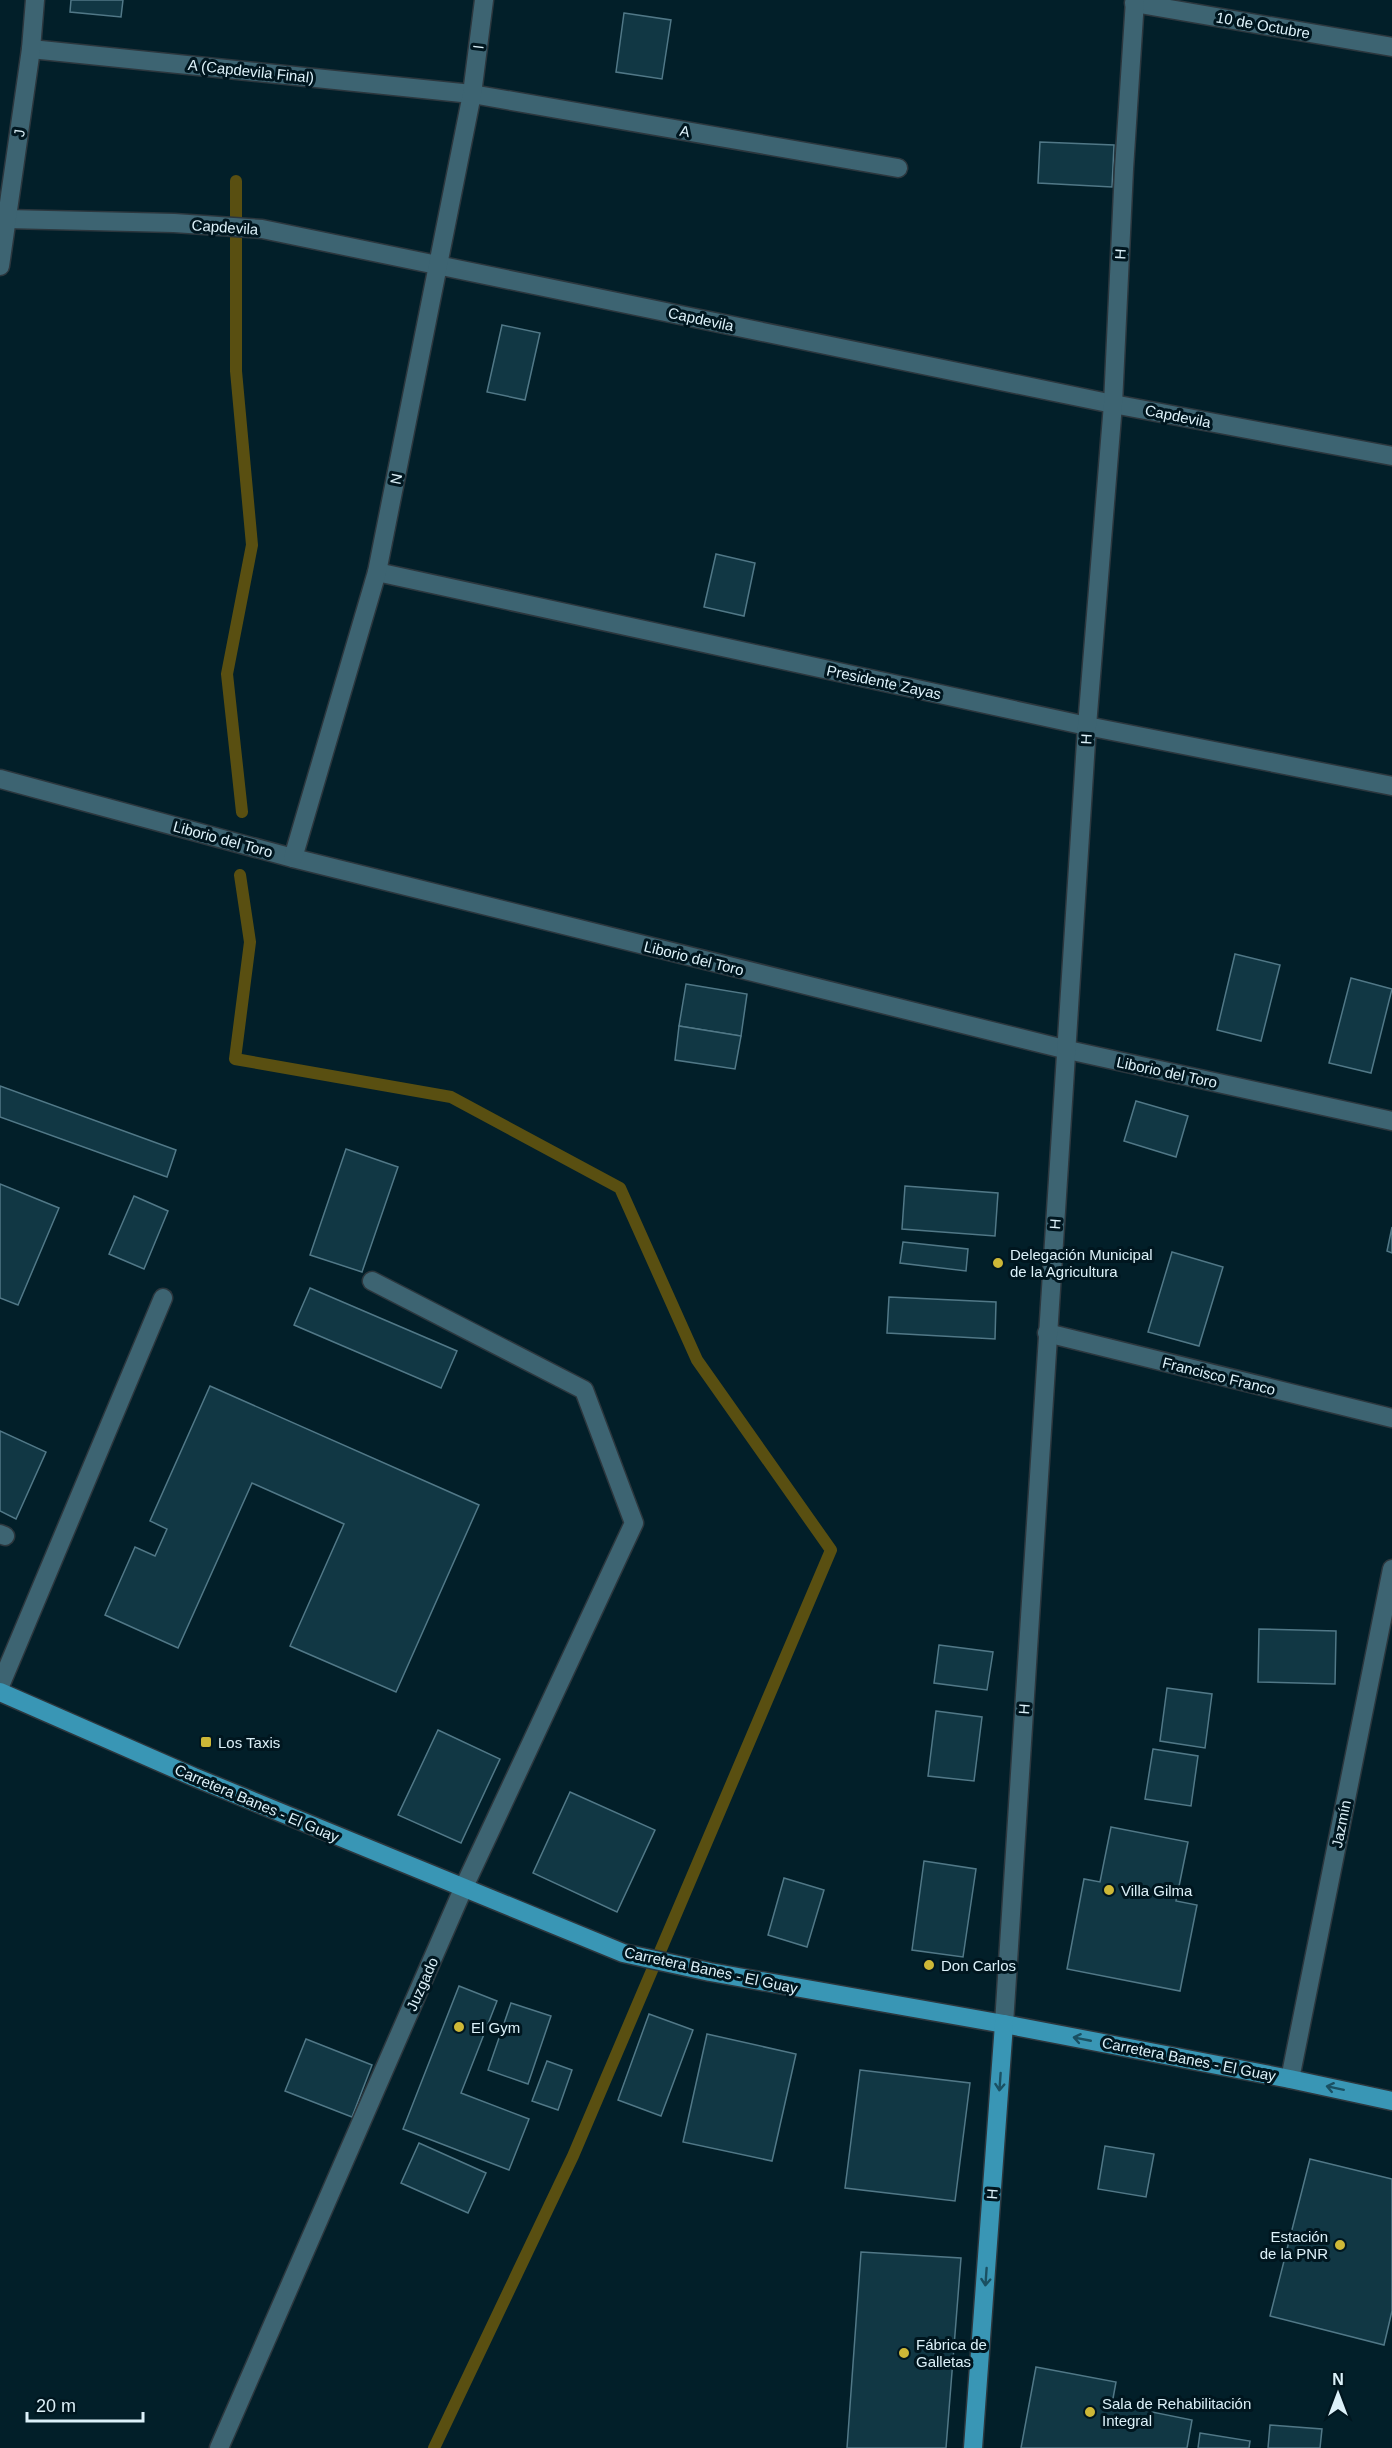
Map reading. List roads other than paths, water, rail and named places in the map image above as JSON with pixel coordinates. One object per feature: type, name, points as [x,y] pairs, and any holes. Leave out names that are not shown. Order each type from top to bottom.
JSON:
[{"type":"main road","name":"Carretera Banes - El Guay","points":[[0,1692],[194,1777],[624,1953],[710,1972],[1004,2024],[1392,2101]]},
{"type":"main road","name":"H","points":[[973,2448],[1004,2024]]},
{"type":"street","name":"J","points":[[0,266],[31,49],[35,0]]},
{"type":"street","name":"I","points":[[472,94],[484,0]]},
{"type":"street","name":"10 de Octubre","points":[[1135,2],[1392,48]]},
{"type":"street","name":"H","points":[[1004,2024],[1087,726],[1113,404],[1124,169],[1135,2]]},
{"type":"street","name":"A (Capdevila Final)","points":[[31,49],[472,94]]},
{"type":"street","name":"A","points":[[472,94],[898,168]]},
{"type":"street","name":"N","points":[[293,858],[377,572],[472,94]]},
{"type":"street","name":"Capdevila","points":[[7,219],[174,223],[262,230],[439,264],[1113,404],[1392,456]]},
{"type":"street","name":"Presidente Zayas","points":[[377,572],[1087,726],[1392,786]]},
{"type":"street","name":"Liborio del Toro","points":[[0,779],[293,858],[1068,1050],[1392,1121]]},
{"type":"street","name":"Juzgado","points":[[219,2448],[463,1889],[634,1523],[584,1390],[372,1281]]},
{"type":"street","points":[[0,1686],[163,1298]]},
{"type":"street","name":"Francisco Franco","points":[[1047,1334],[1392,1418]]},
{"type":"street","name":"Jazmín","points":[[1290,2079],[1392,1569]]},
{"type":"waterway","points":[[236,181],[236,371],[252,545],[227,674],[242,812]]},
{"type":"waterway","points":[[240,875],[250,942],[235,1059],[451,1097],[620,1188],[697,1360],[831,1550],[573,2156],[434,2448]]},
{"type":"place","name":"Delegación Municipal de la Agricultura","points":[[998,1263]]},
{"type":"place","name":"Los Taxis","points":[[206,1742]]},
{"type":"place","name":"Villa Gilma","points":[[1109,1890]]},
{"type":"place","name":"Don Carlos","points":[[929,1965]]},
{"type":"place","name":"El Gym","points":[[459,2027]]},
{"type":"place","name":"Estación de la PNR","points":[[1340,2245]]},
{"type":"place","name":"Fábrica de Galletas","points":[[904,2353]]},
{"type":"place","name":"Sala de Rehabilitación Integral","points":[[1090,2412]]}]
